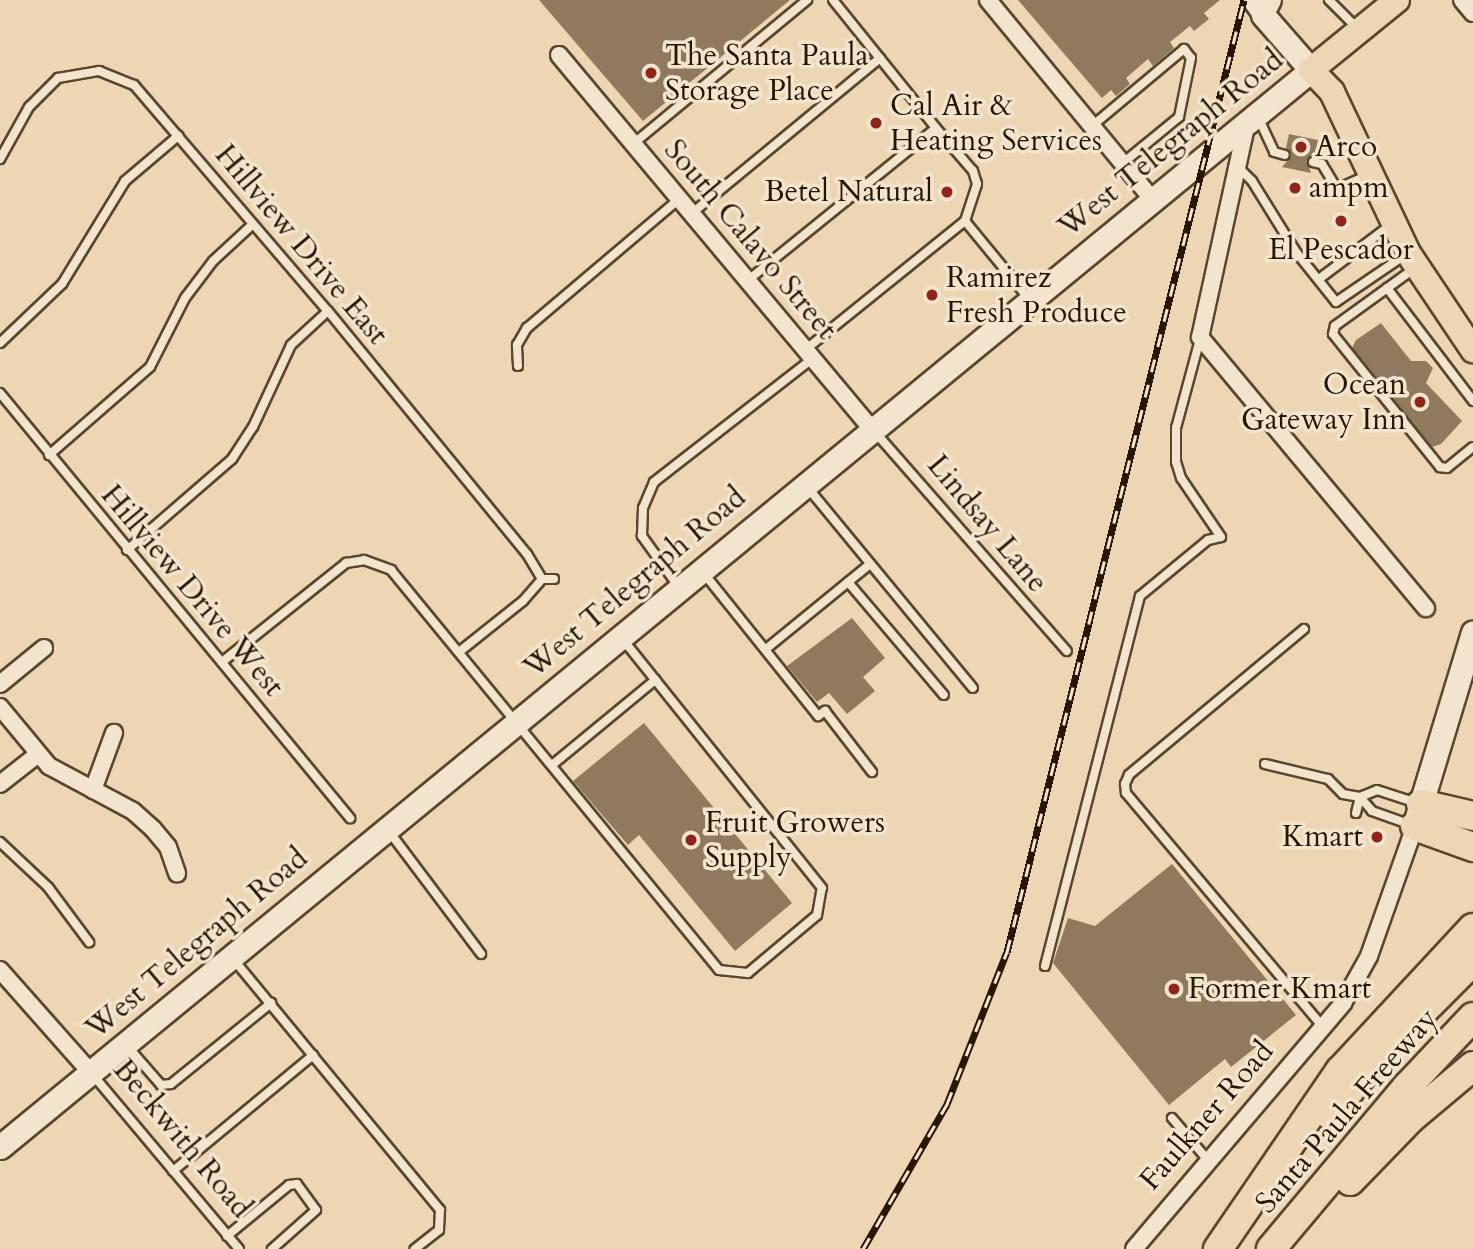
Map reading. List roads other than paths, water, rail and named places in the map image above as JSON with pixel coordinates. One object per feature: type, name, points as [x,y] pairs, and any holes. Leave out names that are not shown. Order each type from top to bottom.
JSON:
[{"type":"highway","points":[[1418,815],[1473,816]]},
{"type":"highway","points":[[1418,815],[1473,848]]},
{"type":"highway","points":[[1219,1249],[1340,1071],[1473,928]]},
{"type":"highway","name":"Santa Paula Freeway","points":[[1219,1249],[1375,1059],[1473,961]]},
{"type":"highway","name":"Santa Paula Freeway","points":[[1271,1249],[1407,1087],[1473,1017]]},
{"type":"highway","points":[[1286,1249],[1412,1118],[1473,1066]]},
{"type":"main road","points":[[1311,70],[1397,0]]},
{"type":"main road","points":[[1262,5],[1311,70],[1332,92],[1392,224],[1412,260],[1473,350]]},
{"type":"main road","name":"West Telegraph Road","points":[[0,1147],[387,827],[622,638],[678,586],[1311,70]]},
{"type":"main road","name":"Faulkner Road","points":[[1418,815],[1473,632]]},
{"type":"street","points":[[988,0],[1153,200]]},
{"type":"street","points":[[1462,0],[1473,13]]},
{"type":"street","name":"South Calavo Street","points":[[559,55],[871,428]]},
{"type":"street","points":[[1252,118],[1238,167],[1200,337],[1426,608]]},
{"type":"street","points":[[0,684],[44,648]]},
{"type":"street","points":[[0,707],[37,755],[72,782],[133,811],[153,829],[169,846],[177,873]]},
{"type":"street","points":[[93,790],[114,733]]},
{"type":"street","points":[[0,784],[37,755]]},
{"type":"street","name":"Faulkner Road","points":[[1134,1249],[1207,1159],[1325,1029],[1369,956],[1418,815]]},
{"type":"street","name":"Beckwith Road","points":[[0,970],[91,1073]]},
{"type":"lane","points":[[633,144],[807,0]]},
{"type":"lane","points":[[678,586],[642,536],[643,508],[654,482],[809,355],[965,221],[977,184],[972,171],[833,0]]},
{"type":"lane","points":[[1329,0],[1360,31]]},
{"type":"lane","points":[[1092,126],[1184,49],[1191,58],[1179,117],[1123,163]]},
{"type":"lane","points":[[691,214],[880,58]]},
{"type":"lane","name":"Hillview Drive East","points":[[0,159],[39,93],[58,78],[86,70],[114,74],[134,85],[328,311],[527,554],[542,579]]},
{"type":"lane","points":[[1252,118],[1275,152],[1284,155]]},
{"type":"lane","points":[[747,281],[936,128]]},
{"type":"lane","points":[[0,343],[62,284],[125,181],[178,136]]},
{"type":"lane","points":[[1313,162],[1322,164],[1337,189],[1370,174]]},
{"type":"lane","points":[[1238,167],[1252,181],[1296,252],[1336,302],[1412,260]]},
{"type":"lane","points":[[518,366],[517,345],[527,328],[680,199]]},
{"type":"lane","points":[[965,221],[1029,299]]},
{"type":"lane","points":[[1320,279],[1392,224]]},
{"type":"lane","points":[[49,455],[150,367],[186,298],[206,270],[252,225]]},
{"type":"lane","points":[[1412,260],[1387,288],[1335,326],[1333,334],[1440,467],[1447,468],[1473,447]]},
{"type":"lane","points":[[1387,288],[1473,401]]},
{"type":"lane","points":[[127,550],[232,458],[253,427],[291,345],[328,311]]},
{"type":"lane","points":[[1045,966],[1140,596],[1208,540],[1221,537],[1181,478],[1176,462],[1176,428],[1200,337]]},
{"type":"lane","name":"Hillview Drive West","points":[[0,393],[350,818]]},
{"type":"lane","name":"Lindsay Lane","points":[[871,428],[1067,651]]},
{"type":"lane","points":[[804,483],[973,688]]},
{"type":"lane","points":[[222,662],[337,568],[364,560],[391,570],[719,970],[748,972],[817,915],[822,888],[622,638]]},
{"type":"lane","points":[[766,649],[869,565]]},
{"type":"lane","points":[[701,568],[818,716],[825,711],[872,772]]},
{"type":"lane","points":[[459,652],[536,590],[542,579],[554,579]]},
{"type":"lane","points":[[848,582],[944,695]]},
{"type":"lane","points":[[1304,629],[1129,775],[1125,784],[1126,793],[1325,1029]]},
{"type":"lane","points":[[552,765],[655,680]]},
{"type":"lane","points":[[1265,764],[1328,779],[1343,794],[1360,797],[1377,790],[1418,815]]},
{"type":"lane","points":[[1360,797],[1372,811],[1418,815]]},
{"type":"lane","points":[[1356,813],[1360,797]]},
{"type":"lane","points":[[387,827],[481,954]]},
{"type":"lane","points":[[0,842],[48,887],[89,942]]},
{"type":"lane","points":[[231,956],[440,1210],[439,1230],[415,1249]]},
{"type":"lane","points":[[125,1044],[161,1085],[170,1084],[271,1003]]},
{"type":"lane","points":[[173,1171],[313,1055]]},
{"type":"lane","name":"Beckwith Road","points":[[91,1073],[239,1249]]},
{"type":"lane","points":[[1172,1118],[1207,1159]]},
{"type":"lane","points":[[227,1236],[289,1185],[297,1184],[316,1210],[272,1249]]},
{"type":"railway","points":[[863,1249],[947,1104],[1007,952],[1244,0]]},
{"type":"place","name":"The Santa Paula Storage Place","points":[[651,73]]},
{"type":"place","name":"Cal Air & Heating Services","points":[[876,123]]},
{"type":"place","name":"Arco","points":[[1301,147]]},
{"type":"place","name":"ampm","points":[[1295,188]]},
{"type":"place","name":"Betel Natural","points":[[947,192]]},
{"type":"place","name":"El Pescador","points":[[1341,221]]},
{"type":"place","name":"Ramirez Fresh Produce","points":[[932,295]]},
{"type":"place","name":"Ocean Gateway Inn","points":[[1420,402]]},
{"type":"place","name":"Kmart","points":[[1377,837]]},
{"type":"place","name":"Fruit Growers Supply","points":[[691,840]]},
{"type":"place","name":"Former Kmart","points":[[1174,989]]}]
